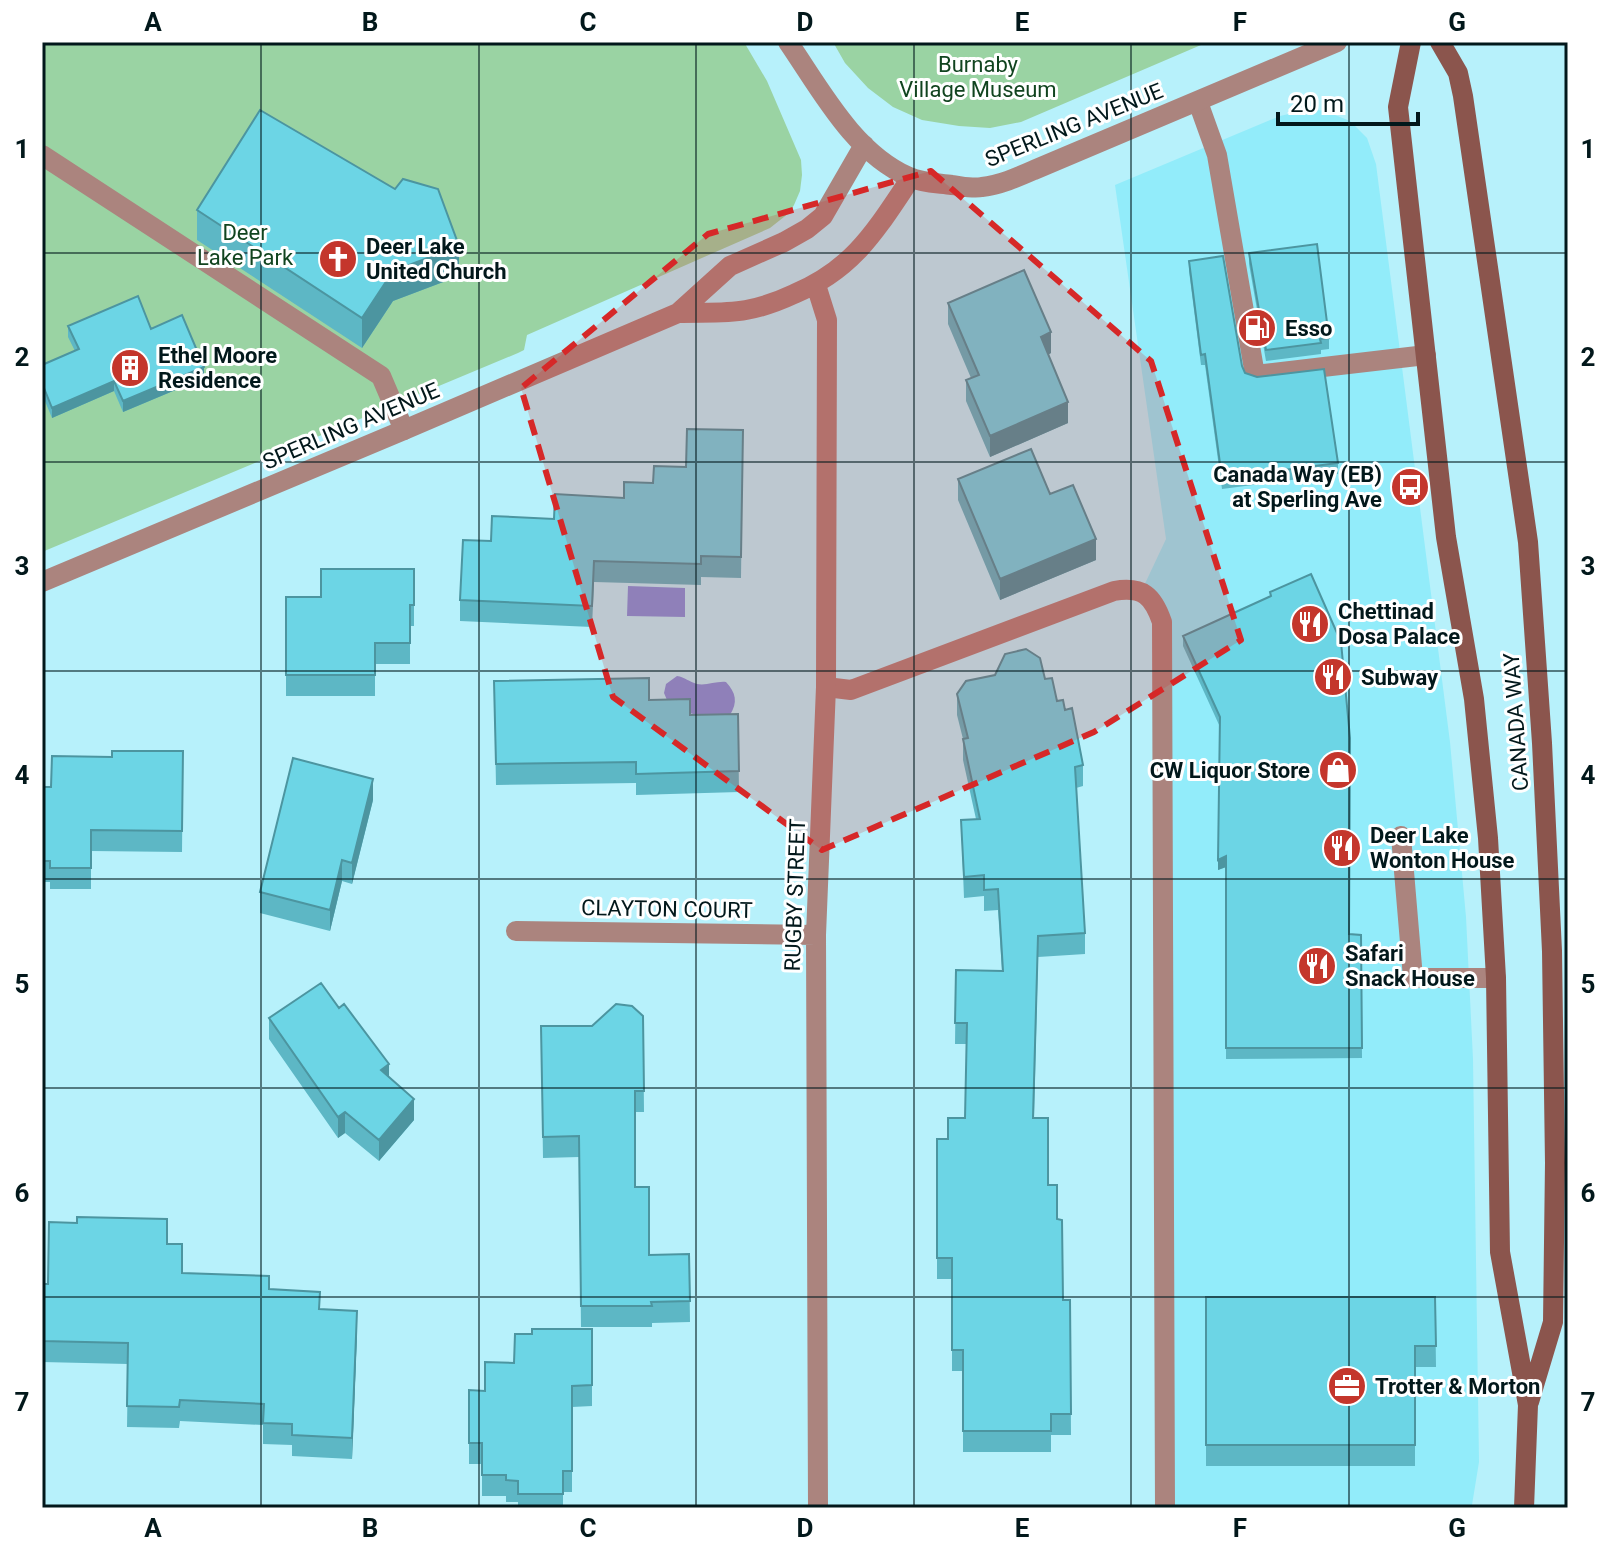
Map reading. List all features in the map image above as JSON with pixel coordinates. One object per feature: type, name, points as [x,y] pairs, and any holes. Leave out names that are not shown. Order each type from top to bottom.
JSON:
[{"type":"main road","name":"CANADA WAY","points":[[1411,42],[1398,107],[1446,537],[1474,699],[1488,838],[1496,978],[1500,1252],[1528,1405],[1524,1508]]},
{"type":"main road","name":"CANADA WAY","points":[[1440,42],[1458,73],[1463,96],[1524,511],[1542,743],[1552,951],[1555,1163],[1553,1322],[1528,1405]]},
{"type":"street","points":[[788,42],[834,109],[864,145],[881,160],[911,178]]},
{"type":"street","name":"SPERLING AVENUE","points":[[678,313],[745,310],[816,285],[860,250],[911,178],[981,188],[1023,175],[1337,42]]},
{"type":"street","points":[[1198,102],[1217,155],[1255,375],[1426,355]]},
{"type":"street","name":"SPERLING AVENUE","points":[[42,582],[678,313],[730,266],[784,242],[823,216],[864,145]]},
{"type":"street","points":[[42,155],[381,376],[404,430]]},
{"type":"street","name":"RUGBY STREET","points":[[816,285],[827,320],[826,687],[816,935],[818,1508]]},
{"type":"street","points":[[826,687],[851,690],[1114,591],[1125,589],[1141,592],[1149,596],[1159,613],[1162,622],[1165,1508]]},
{"type":"street","points":[[1401,836],[1413,978],[1496,978]]},
{"type":"street","name":"CLAYTON COURT","points":[[516,931],[816,935]]},
{"type":"highlighted area","points":[[931,171],[1151,361],[1241,640],[1094,732],[822,850],[613,697],[521,388],[708,234]]},
{"type":"shaded area","points":[[1310,109],[1350,121],[1367,138],[1376,164],[1450,742],[1466,917],[1473,1059],[1479,1462],[1472,1505],[1467,1508],[1165,1508],[1162,622],[1141,592],[1166,539],[1115,185],[1280,116]]},
{"type":"shaded area","points":[[628,586],[685,588],[685,617],[627,616]]},
{"type":"shaded area","points":[[677,676],[700,684],[726,682],[735,698],[730,715],[713,720],[670,707],[664,693],[666,684]]},
{"type":"green space","name":"Deer Lake Park","points":[[42,42],[744,42],[767,81],[801,160],[800,191],[789,213],[770,228],[527,335],[524,350],[518,353],[42,552]]},
{"type":"green space","name":"Burnaby Village Museum","points":[[833,42],[1208,42],[1021,122],[990,128],[922,120],[893,107],[868,88],[845,63]]},
{"type":"building","name":"Deer Lake United Church","points":[[260,110],[395,189],[403,179],[438,189],[459,246],[393,271],[362,318],[197,210]]},
{"type":"building","points":[[1317,244],[1329,338],[1320,339],[1321,343],[1266,350],[1249,253]]},
{"type":"building","points":[[1223,256],[1245,373],[1257,377],[1324,369],[1338,463],[1222,478],[1189,261]]},
{"type":"building","points":[[1024,270],[1051,332],[1041,337],[1068,402],[990,436],[966,380],[979,375],[948,303]]},
{"type":"building","name":"Ethel Moore Residence","points":[[138,296],[151,329],[182,315],[204,367],[123,401],[114,381],[52,408],[42,383],[42,365],[79,349],[68,326]]},
{"type":"building","points":[[687,429],[743,430],[741,557],[701,556],[701,564],[594,561],[592,606],[460,600],[463,540],[491,541],[492,516],[554,519],[555,494],[624,498],[624,482],[653,483],[654,466],[686,467]]},
{"type":"building","points":[[1031,449],[1050,494],[1073,485],[1096,539],[1000,579],[958,479]]},
{"type":"building","points":[[321,569],[414,569],[410,643],[375,643],[375,675],[286,675],[286,597],[321,597]]},
{"type":"building","points":[[1311,574],[1341,642],[1350,738],[1349,934],[1361,935],[1362,1048],[1226,1048],[1226,856],[1218,860],[1220,717],[1183,636]]},
{"type":"building","points":[[1026,649],[1040,658],[1045,679],[1052,678],[1057,701],[1063,700],[1065,710],[1072,708],[1083,765],[1075,767],[1085,933],[1038,936],[1033,1118],[1048,1118],[1048,1185],[1057,1185],[1057,1219],[1062,1220],[1063,1300],[1070,1300],[1071,1414],[1051,1414],[1051,1431],[963,1431],[963,1350],[952,1350],[952,1258],[937,1258],[937,1139],[948,1139],[948,1118],[965,1118],[967,1023],[955,1023],[956,970],[1003,971],[998,889],[984,890],[984,875],[964,877],[961,820],[980,819],[963,739],[968,738],[957,694],[966,681],[995,675],[1005,654]]},
{"type":"building","points":[[649,678],[649,700],[690,699],[690,715],[738,714],[739,771],[636,774],[636,762],[496,764],[494,681]]},
{"type":"building","points":[[112,751],[183,751],[182,831],[91,830],[91,868],[50,868],[50,861],[42,861],[42,787],[51,787],[52,756],[112,757]]},
{"type":"building","points":[[293,758],[373,779],[352,863],[342,860],[330,910],[260,892]]},
{"type":"building","points":[[321,983],[339,1008],[344,1004],[389,1064],[381,1070],[414,1099],[379,1140],[345,1112],[338,1117],[269,1018]]},
{"type":"building","points":[[616,1004],[632,1006],[643,1016],[644,1091],[635,1091],[635,1187],[649,1187],[649,1255],[689,1254],[690,1301],[651,1302],[652,1306],[581,1306],[579,1136],[543,1137],[541,1026],[592,1026]]},
{"type":"building","points":[[77,1217],[167,1219],[167,1244],[182,1244],[182,1273],[269,1276],[269,1289],[320,1292],[319,1309],[357,1311],[352,1438],[292,1435],[292,1424],[263,1423],[264,1404],[180,1400],[179,1407],[127,1406],[128,1343],[42,1341],[42,1284],[48,1284],[49,1222],[77,1223]]},
{"type":"building","points":[[1206,1297],[1435,1297],[1436,1346],[1415,1346],[1415,1445],[1206,1445]]},
{"type":"building","points":[[532,1329],[592,1329],[592,1385],[572,1386],[572,1471],[563,1471],[563,1494],[518,1494],[518,1481],[506,1480],[506,1475],[482,1475],[482,1443],[469,1443],[469,1390],[485,1391],[485,1362],[514,1363],[515,1334],[532,1334]]},
{"type":"place","name":"Deer Lake United Church","points":[[338,259]]},
{"type":"place","name":"Esso","points":[[1257,328]]},
{"type":"place","name":"Ethel Moore Residence","points":[[130,368]]},
{"type":"place","name":"Canada Way (EB) at Sperling Ave","points":[[1410,487]]},
{"type":"place","name":"Chettinad Dosa Palace","points":[[1310,624]]},
{"type":"place","name":"Subway","points":[[1333,677]]},
{"type":"place","name":"CW Liquor Store","points":[[1338,770]]},
{"type":"place","name":"Deer Lake Wonton House","points":[[1342,848]]},
{"type":"place","name":"Safari Snack House","points":[[1317,966]]},
{"type":"place","name":"Trotter & Morton","points":[[1347,1386]]}]
